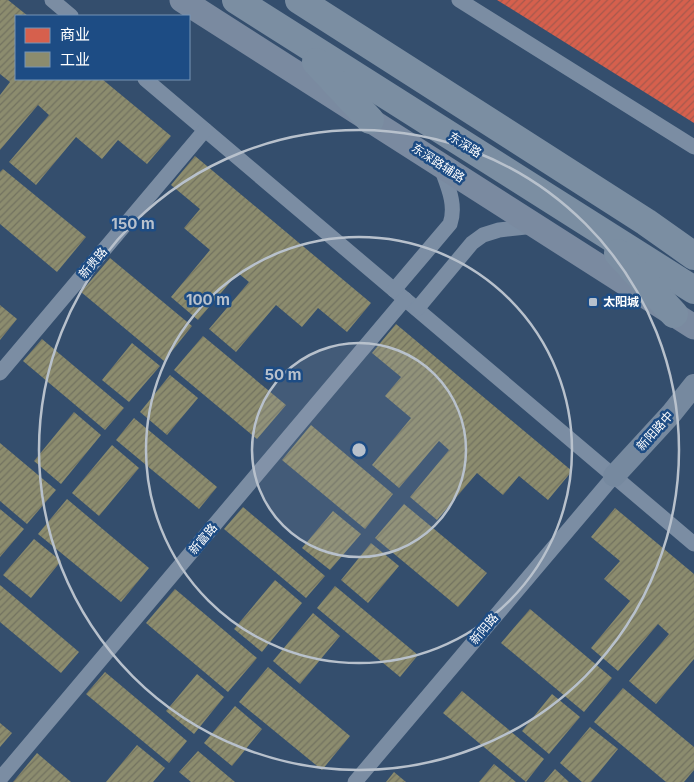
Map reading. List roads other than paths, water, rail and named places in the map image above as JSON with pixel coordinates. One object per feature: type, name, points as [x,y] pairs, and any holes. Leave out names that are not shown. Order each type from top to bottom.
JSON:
[{"type":"highway","name":"东深路","points":[[236,0],[694,290]]},
{"type":"highway","points":[[299,0],[646,222],[694,256]]},
{"type":"highway","points":[[289,34],[370,120]]},
{"type":"highway","points":[[594,226],[684,321]]},
{"type":"main road","name":"东深路辅路","points":[[182,0],[684,321]]},
{"type":"main road","points":[[646,222],[694,244]]},
{"type":"street","points":[[52,0],[70,15]]},
{"type":"street","points":[[459,0],[694,147]]},
{"type":"street","points":[[146,80],[694,544]]},
{"type":"street","name":"新贵路","points":[[0,373],[205,130]]},
{"type":"street","points":[[405,300],[454,214],[452,200],[439,164]]},
{"type":"street","points":[[405,300],[477,238],[499,230],[535,226]]},
{"type":"street","name":"新富路","points":[[0,779],[405,300]]},
{"type":"street","name":"新阳路中","points":[[614,476],[671,414],[694,384]]},
{"type":"street","name":"新阳路","points":[[355,782],[614,476]]},
{"type":"place","name":"太阳城","points":[[593,302]]}]
